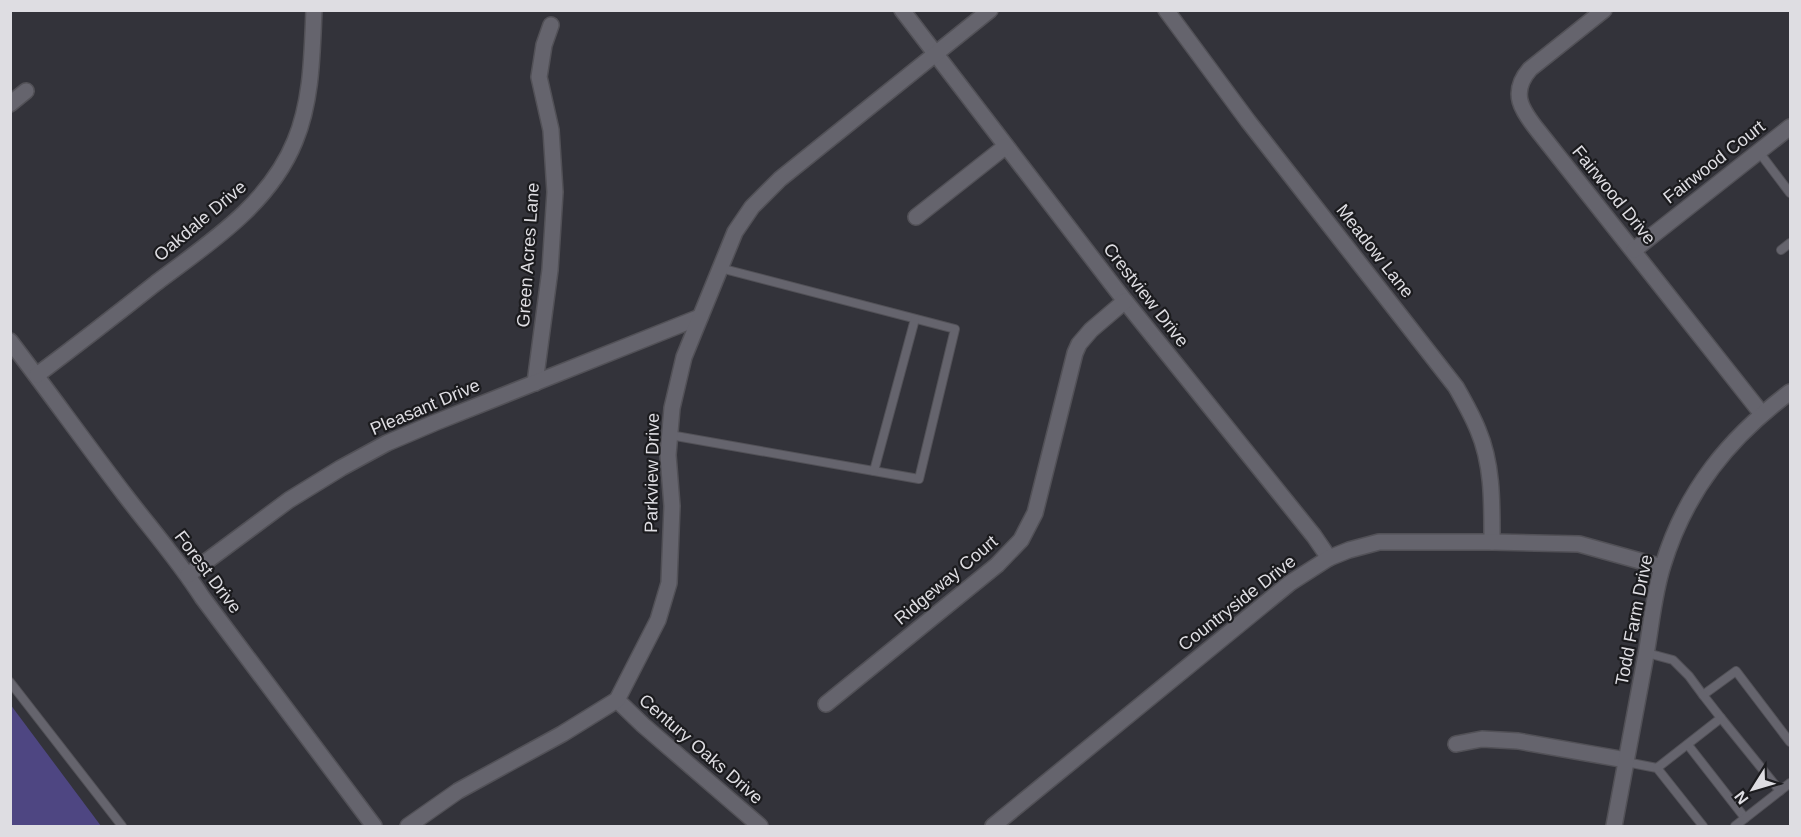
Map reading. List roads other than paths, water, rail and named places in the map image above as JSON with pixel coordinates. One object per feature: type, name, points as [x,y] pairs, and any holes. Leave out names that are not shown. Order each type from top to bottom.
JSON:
[{"type":"street","name":"Oakdale Drive","points":[[37,375],[225,230],[261,196],[285,161],[295,142],[305,113],[311,68],[314,10]]},
{"type":"street","points":[[902,10],[935,54]]},
{"type":"street","name":"Parkview Drive","points":[[617,700],[658,620],[669,583],[672,506],[668,455],[672,408],[684,357],[735,232],[752,207],[780,179],[990,10]]},
{"type":"street","name":"Meadow Lane","points":[[1166,10],[1256,130],[1456,387],[1479,431],[1486,455],[1491,483],[1492,542]]},
{"type":"street","name":"Fairwood Drive","points":[[1604,10],[1530,69],[1521,82],[1519,96],[1521,103],[1528,118],[1762,414]]},
{"type":"street","name":"Green Acres Lane","points":[[536,383],[550,270],[555,192],[551,130],[538,77],[544,45],[552,25]]},
{"type":"street","name":"Crestview Drive","points":[[935,54],[1125,300],[1314,536],[1329,558]]},
{"type":"street","points":[[10,104],[26,91]]},
{"type":"street","name":"Fairwood Court","points":[[1634,250],[1791,127]]},
{"type":"street","points":[[916,217],[1006,146]]},
{"type":"street","name":"Ridgeway Court","points":[[826,704],[997,565],[1021,540],[1039,503],[1079,344],[1091,330],[1125,300]]},
{"type":"street","name":"Pleasant Drive","points":[[188,575],[289,500],[387,443],[700,317]]},
{"type":"street","name":"Forest Drive","points":[[10,341],[100,463],[188,575],[202,597],[374,826]]},
{"type":"street","name":"Todd Farm Drive","points":[[1614,826],[1662,567],[1670,543],[1694,494],[1713,465],[1762,414],[1791,392]]},
{"type":"street","name":"Countryside Drive","points":[[993,826],[1290,583],[1329,558],[1348,550],[1378,542],[1579,544],[1662,567]]},
{"type":"street","points":[[408,826],[458,791],[562,734],[617,700]]},
{"type":"street","name":"Century Oaks Drive","points":[[617,700],[760,826]]},
{"type":"street","points":[[1456,744],[1482,739],[1518,741],[1626,761]]},
{"type":"lane","points":[[1759,152],[1791,193]]},
{"type":"lane","points":[[1781,250],[1791,243]]},
{"type":"lane","points":[[670,435],[919,479],[955,329],[720,268]]},
{"type":"lane","points":[[874,471],[915,319]]},
{"type":"lane","points":[[1647,653],[1674,660],[1780,791]]},
{"type":"lane","points":[[1703,694],[1736,671],[1791,742]]},
{"type":"lane","points":[[10,682],[122,826]]},
{"type":"lane","points":[[1657,768],[1721,718]]},
{"type":"lane","points":[[1688,745],[1745,818]]},
{"type":"lane","points":[[1626,761],[1657,768],[1703,826]]},
{"type":"lane","points":[[1735,826],[1791,783]]}]
